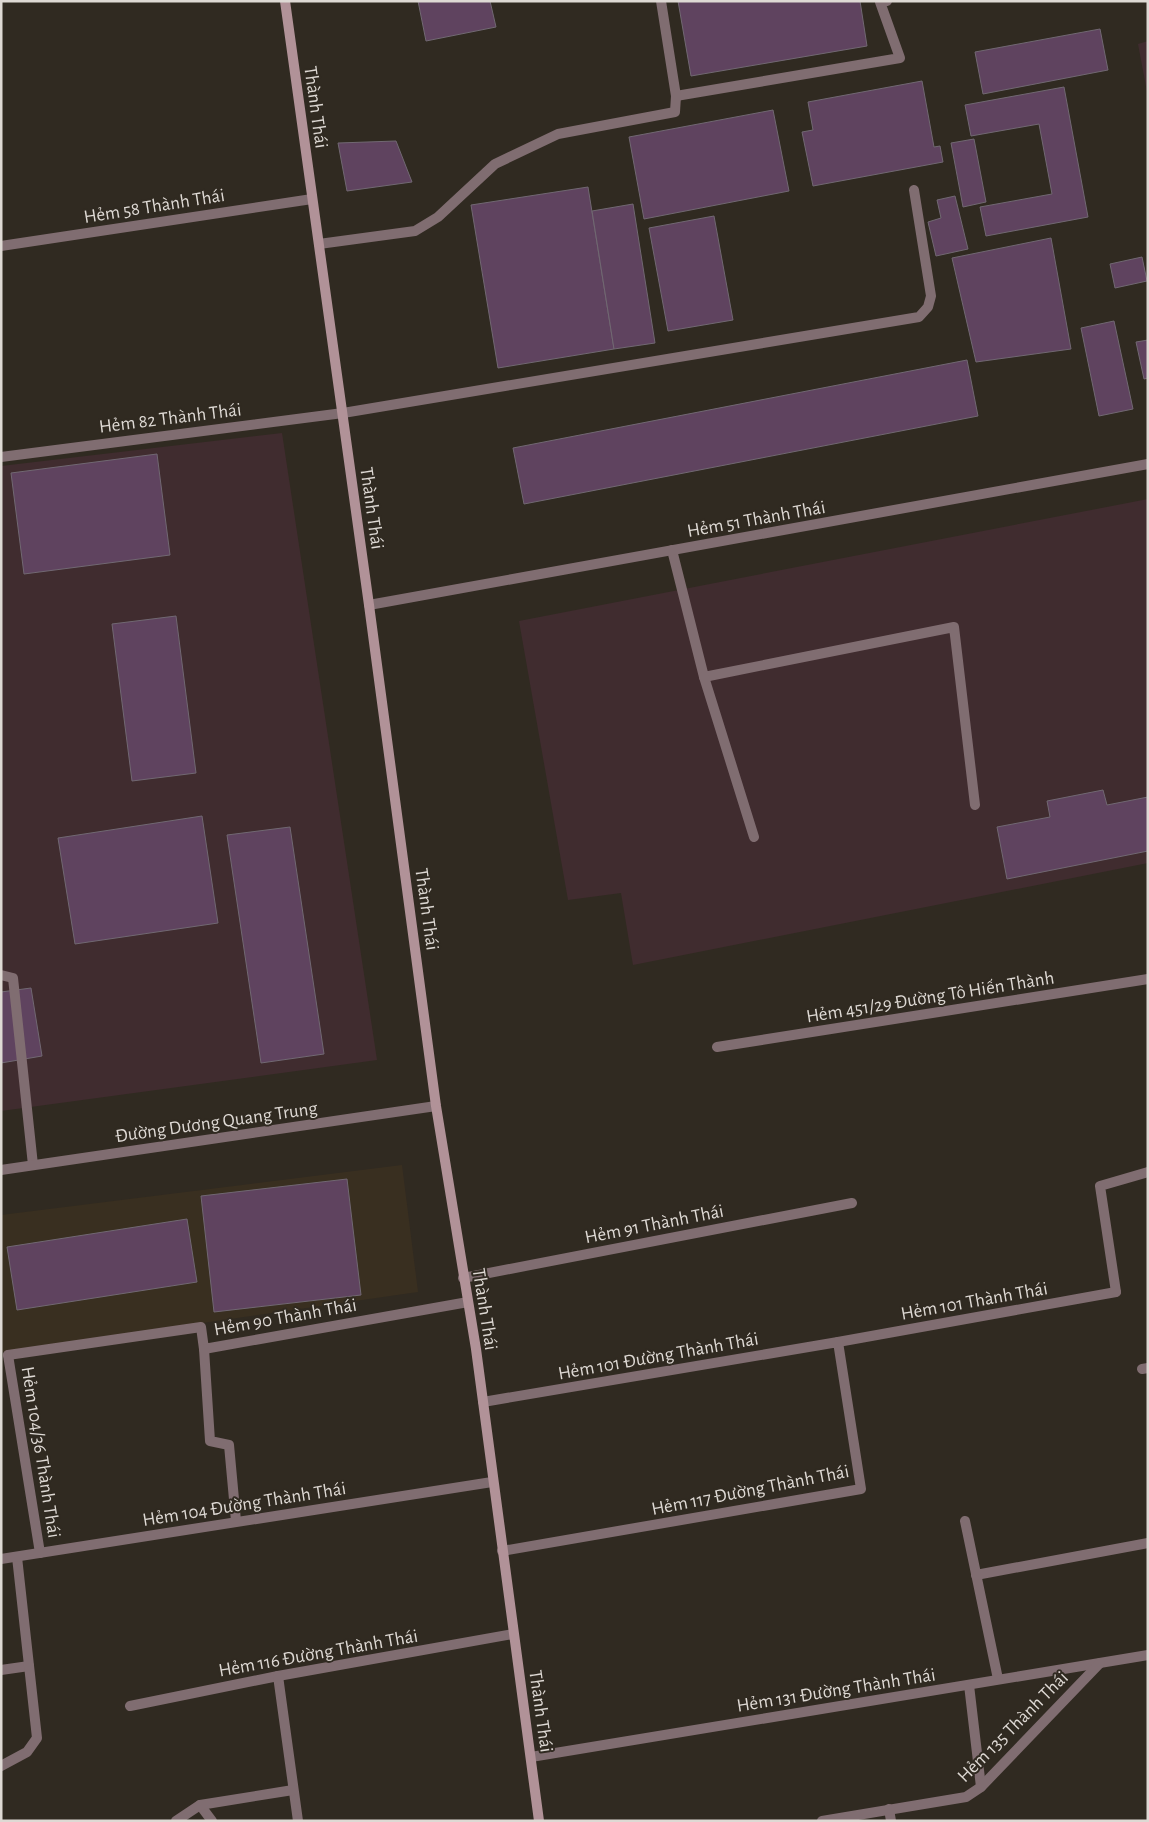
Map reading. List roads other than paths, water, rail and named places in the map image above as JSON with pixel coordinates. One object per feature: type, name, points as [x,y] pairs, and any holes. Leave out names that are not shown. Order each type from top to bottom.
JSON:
[{"type":"main road","name":"Thành Thái","points":[[285,1],[370,605],[436,1106],[483,1402],[492,1482],[540,1821]]},
{"type":"street","points":[[319,244],[415,231],[438,217],[495,164],[558,134],[675,112],[676,96],[661,1]]},
{"type":"street","points":[[676,96],[900,58],[880,2],[888,1]]},
{"type":"street","name":"Hẻm 82 Thành Thái","points":[[1,457],[342,413],[919,317],[928,307],[931,296],[914,190]]},
{"type":"street","name":"Hẻm 58 Thành Thái","points":[[1,246],[312,199]]},
{"type":"street","name":"Hẻm 51 Thành Thái","points":[[370,605],[1148,464]]},
{"type":"street","points":[[672,550],[704,677],[754,837]]},
{"type":"street","points":[[704,677],[954,627],[975,805]]},
{"type":"street","points":[[1,975],[13,978],[33,1165]]},
{"type":"street","name":"Hẻm 451/29 Đường Tô Hiến Thành","points":[[718,1047],[1148,979]]},
{"type":"street","name":"Đường Dương Quang Trung","points":[[1,1170],[436,1106]]},
{"type":"street","name":"Hẻm 101 Thành Thái","points":[[838,1342],[1116,1292],[1100,1186],[1148,1172]]},
{"type":"street","name":"Hẻm 91 Thành Thái","points":[[463,1278],[852,1203]]},
{"type":"street","name":"Hẻm 90 Thành Thái","points":[[8,1356],[201,1327],[204,1349],[468,1302]]},
{"type":"street","name":"Hẻm 101 Đường Thành Thái","points":[[483,1402],[838,1342]]},
{"type":"street","name":"Hẻm 117 Đường Thành Thái","points":[[502,1551],[860,1489],[838,1342]]},
{"type":"street","points":[[204,1349],[210,1441],[229,1445],[236,1521]]},
{"type":"street","name":"Hẻm 104/36 Thành Thái","points":[[8,1356],[40,1553]]},
{"type":"street","name":"Hẻm 104 Đường Thành Thái","points":[[1,1559],[492,1482]]},
{"type":"street","points":[[965,1521],[998,1679]]},
{"type":"street","points":[[976,1575],[1148,1544]]},
{"type":"street","points":[[1,1766],[27,1752],[37,1738],[17,1556]]},
{"type":"street","name":"Hẻm 116 Đường Thành Thái","points":[[130,1706],[278,1676],[513,1634]]},
{"type":"street","name":"Hẻm 131 Đường Thành Thái","points":[[531,1757],[1148,1655]]},
{"type":"street","name":"Hẻm 135 Thành Thái","points":[[822,1821],[966,1797],[981,1786],[1100,1663]]},
{"type":"street","points":[[1,1670],[29,1666]]},
{"type":"street","points":[[278,1676],[298,1821]]},
{"type":"street","points":[[969,1685],[981,1786]]},
{"type":"street","points":[[176,1821],[200,1805],[293,1790]]},
{"type":"street","points":[[200,1805],[212,1821]]},
{"type":"street","points":[[889,1809],[891,1821]]}]
